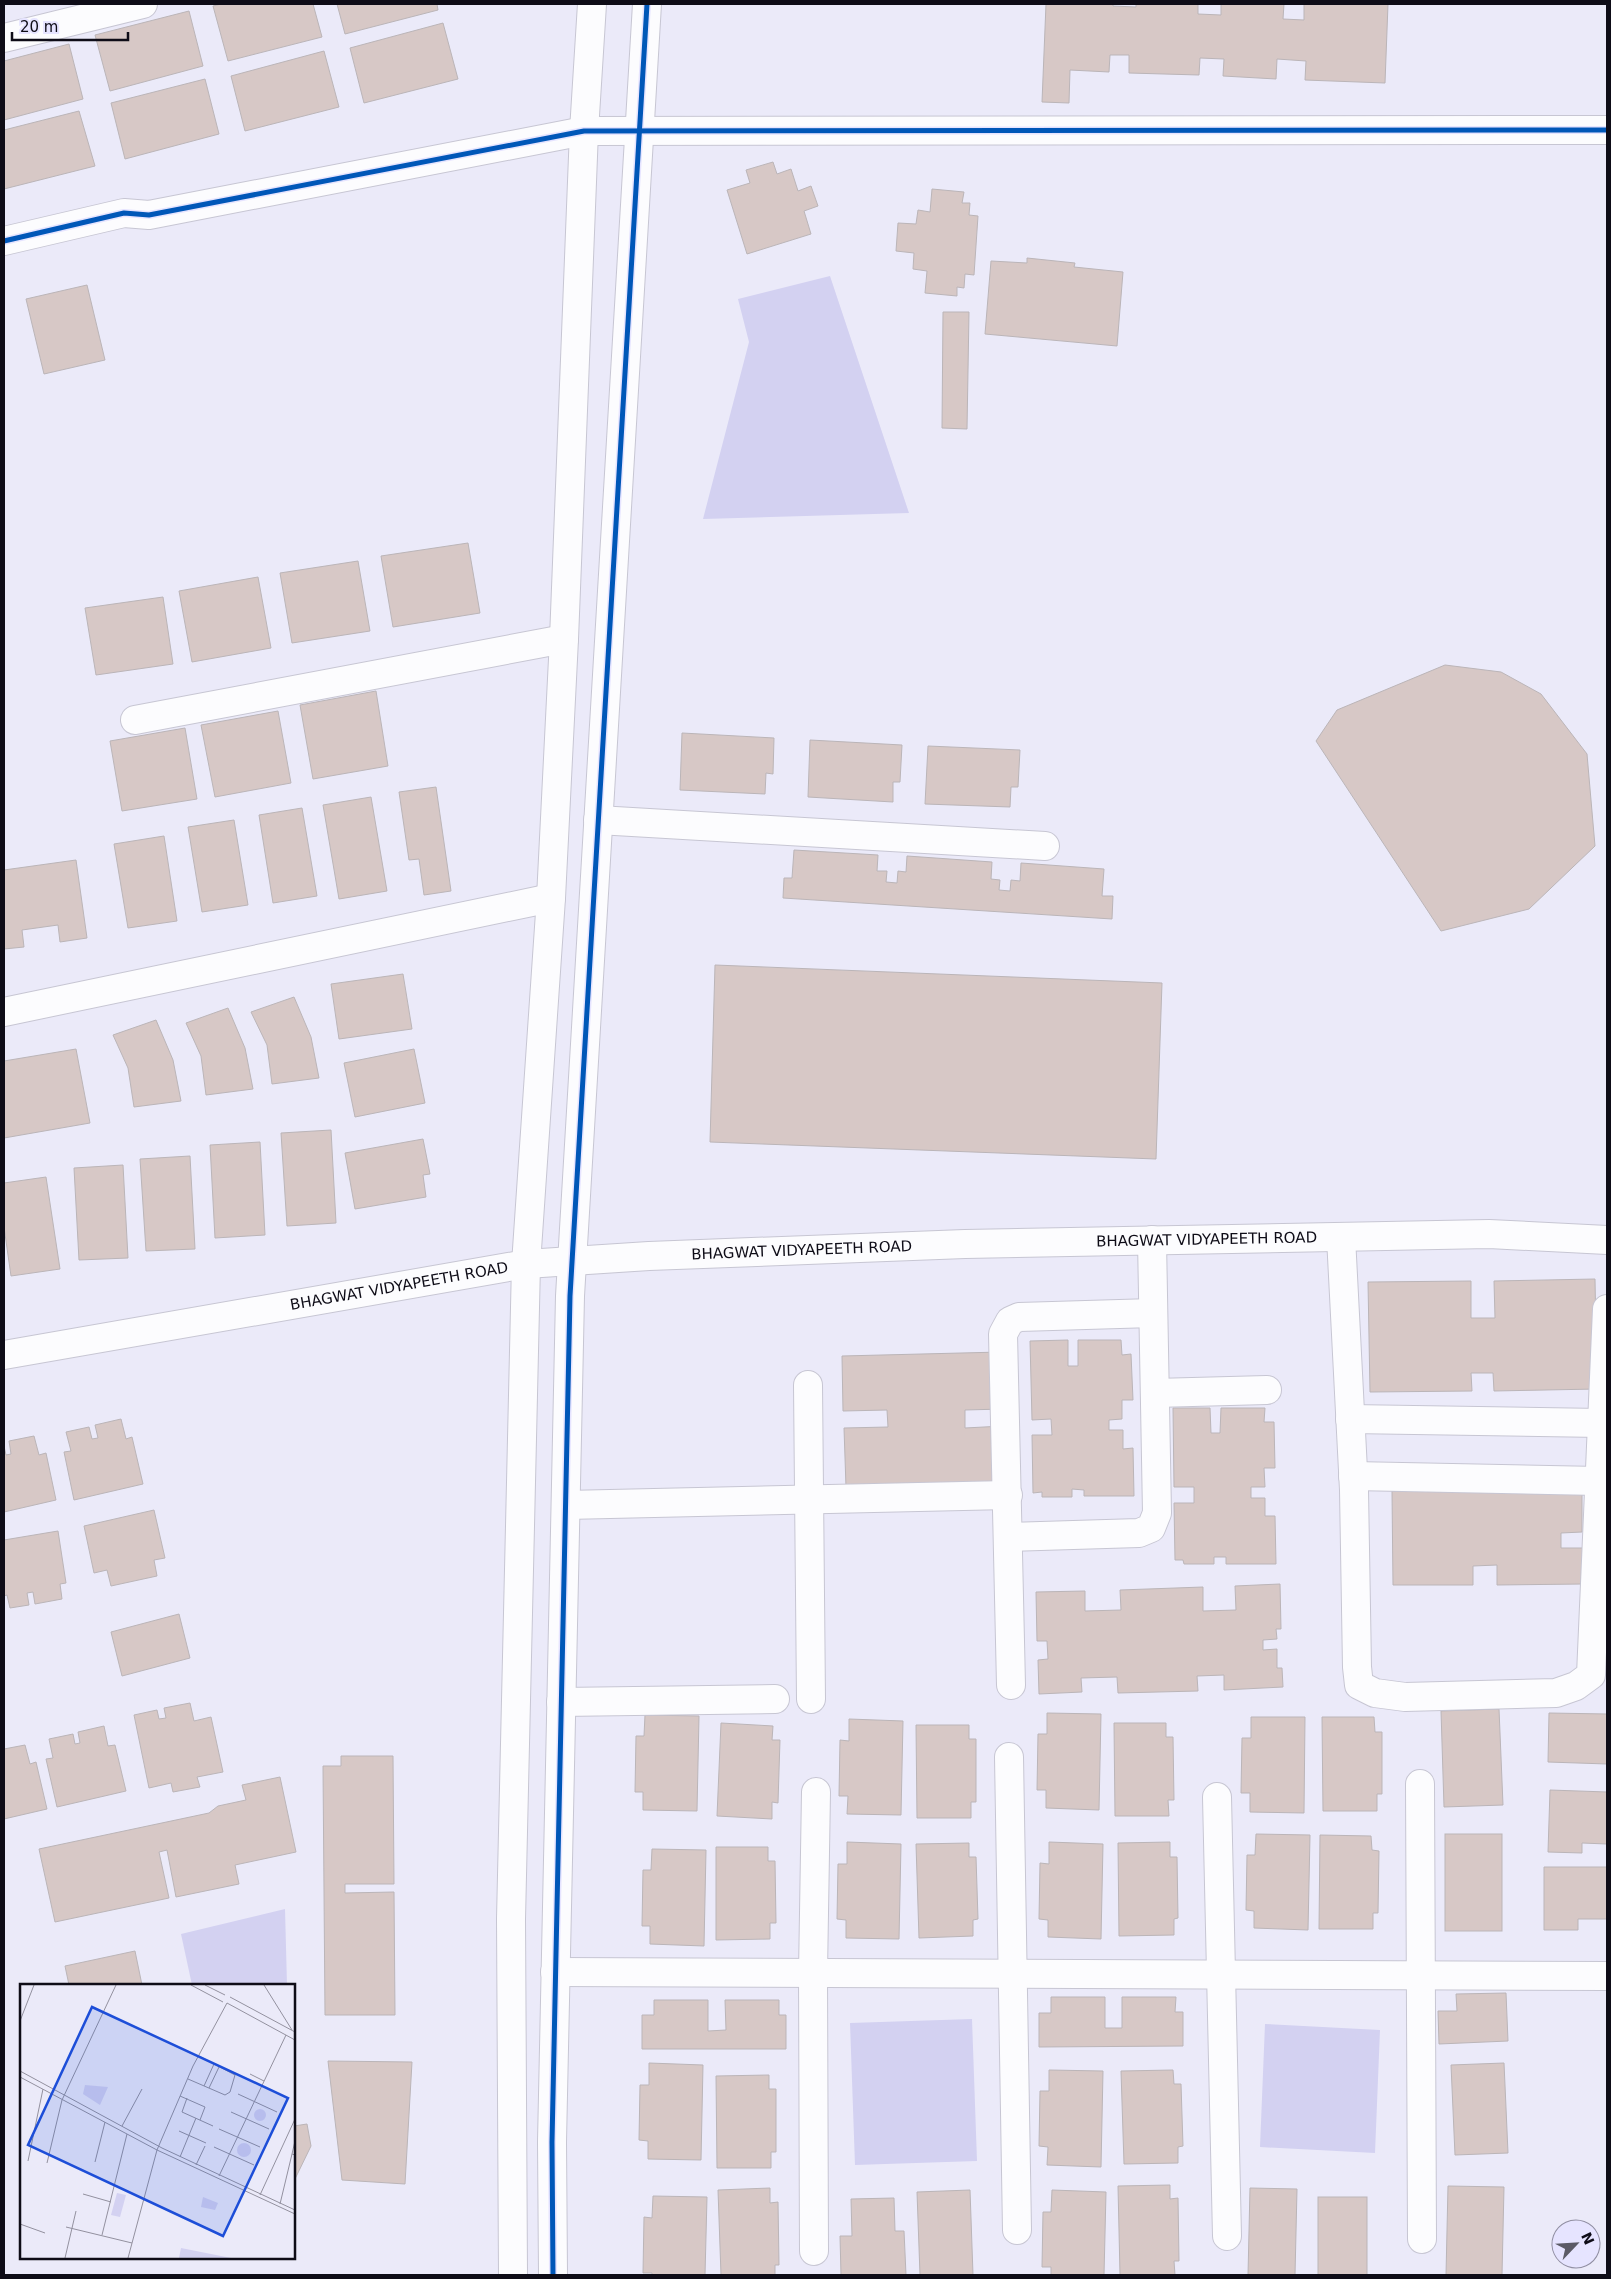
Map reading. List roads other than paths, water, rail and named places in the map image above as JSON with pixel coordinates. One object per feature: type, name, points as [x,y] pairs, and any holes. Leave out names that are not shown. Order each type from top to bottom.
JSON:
[{"type":"street","points":[[4,38],[144,4]]},
{"type":"street","points":[[513,2275],[511,1919],[526,1264],[551,898],[564,639],[584,131],[592,4]]},
{"type":"street","points":[[553,2275],[552,2142],[555,1972],[572,1261],[647,4]]},
{"type":"street","points":[[4,241],[124,213],[149,215],[584,131],[1607,130]]},
{"type":"street","points":[[135,720],[564,639]]},
{"type":"street","points":[[598,820],[1045,846]]},
{"type":"street","points":[[4,1012],[551,898]]},
{"type":"street","name":"BHAGWAT VIDYAPEETH ROAD","points":[[4,1355],[526,1264],[965,1244],[1489,1234],[1607,1240]]},
{"type":"street","points":[[1341,1237],[1353,1476],[1356,1667],[1359,1685],[1375,1694],[1405,1697],[1556,1693],[1576,1686],[1591,1675],[1607,1308]]},
{"type":"street","points":[[1009,1537],[1139,1533],[1151,1528],[1157,1513],[1152,1240]]},
{"type":"street","points":[[1011,1684],[1003,1334],[1010,1321],[1019,1316],[1153,1313]]},
{"type":"street","points":[[808,1385],[812,1699]]},
{"type":"street","points":[[1155,1392],[1267,1390]]},
{"type":"street","points":[[1350,1420],[1601,1423]]},
{"type":"street","points":[[1353,1476],[1599,1481]]},
{"type":"street","points":[[566,1505],[1008,1495]]},
{"type":"street","points":[[561,1702],[775,1699]]},
{"type":"street","points":[[1009,1757],[1017,2230]]},
{"type":"street","points":[[1420,1784],[1422,2239]]},
{"type":"street","points":[[814,2250],[813,1973],[816,1792]]},
{"type":"street","points":[[1217,1797],[1227,2236]]},
{"type":"street","points":[[555,1972],[1607,1976]]}]
